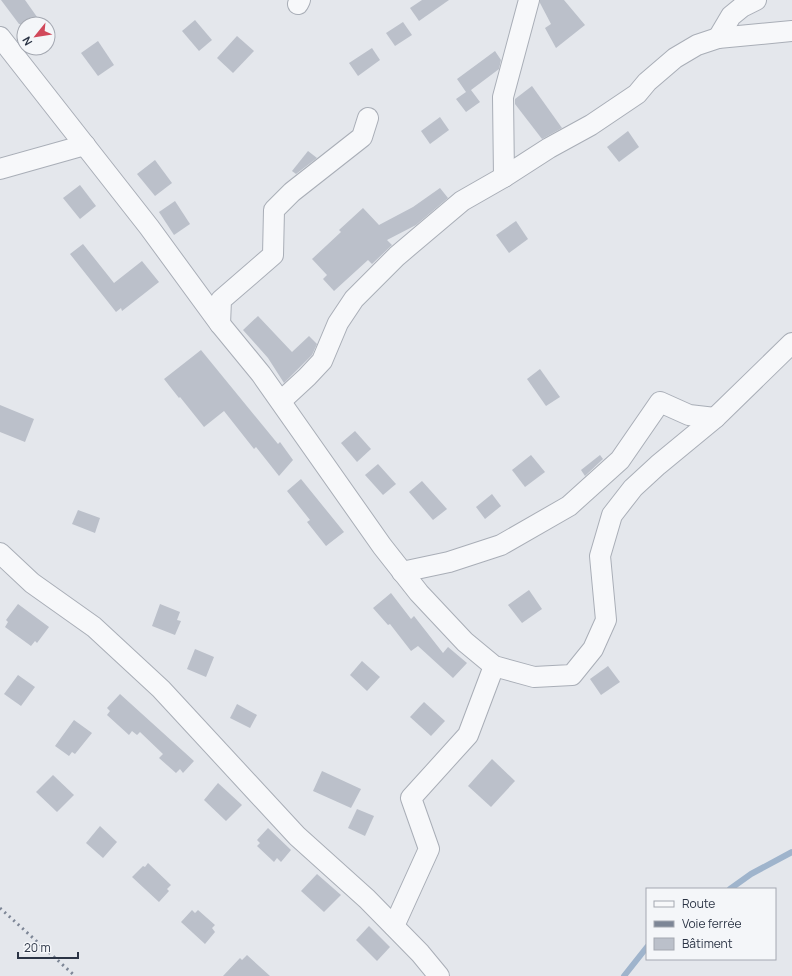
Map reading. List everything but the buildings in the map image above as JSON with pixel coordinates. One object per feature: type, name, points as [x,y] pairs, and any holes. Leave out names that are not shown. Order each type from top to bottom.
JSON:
[{"type":"street","points":[[504,177],[504,98],[529,0]]},
{"type":"street","points":[[718,38],[731,16],[742,7],[756,0]]},
{"type":"street","points":[[281,401],[308,377],[322,362],[338,323],[354,299],[397,256],[462,201],[504,177],[549,148],[591,125],[637,94],[647,82],[675,58],[697,45],[718,38],[792,31]]},
{"type":"street","points":[[0,37],[149,227],[220,324],[261,374],[382,546],[402,572],[419,593],[465,642],[494,666],[534,677],[572,675],[593,649],[606,620],[600,556],[612,515],[633,488],[714,418],[792,343]]},
{"type":"street","points":[[220,324],[221,300],[273,255],[274,210],[292,192],[362,137],[368,118]]},
{"type":"street","points":[[0,168],[85,145]]},
{"type":"street","points":[[402,572],[449,562],[501,545],[568,506],[620,460],[660,402],[689,415],[714,418]]},
{"type":"street","points":[[0,553],[32,583],[94,627],[161,689],[297,836],[367,899],[394,926],[439,976]]},
{"type":"street","points":[[394,926],[429,849],[411,798],[468,735],[494,666]]},
{"type":"waterway","points":[[731,888],[751,874],[792,852]]},
{"type":"waterway","points":[[624,976],[646,948]]},
{"type":"railway","points":[[0,908],[75,976]]}]
